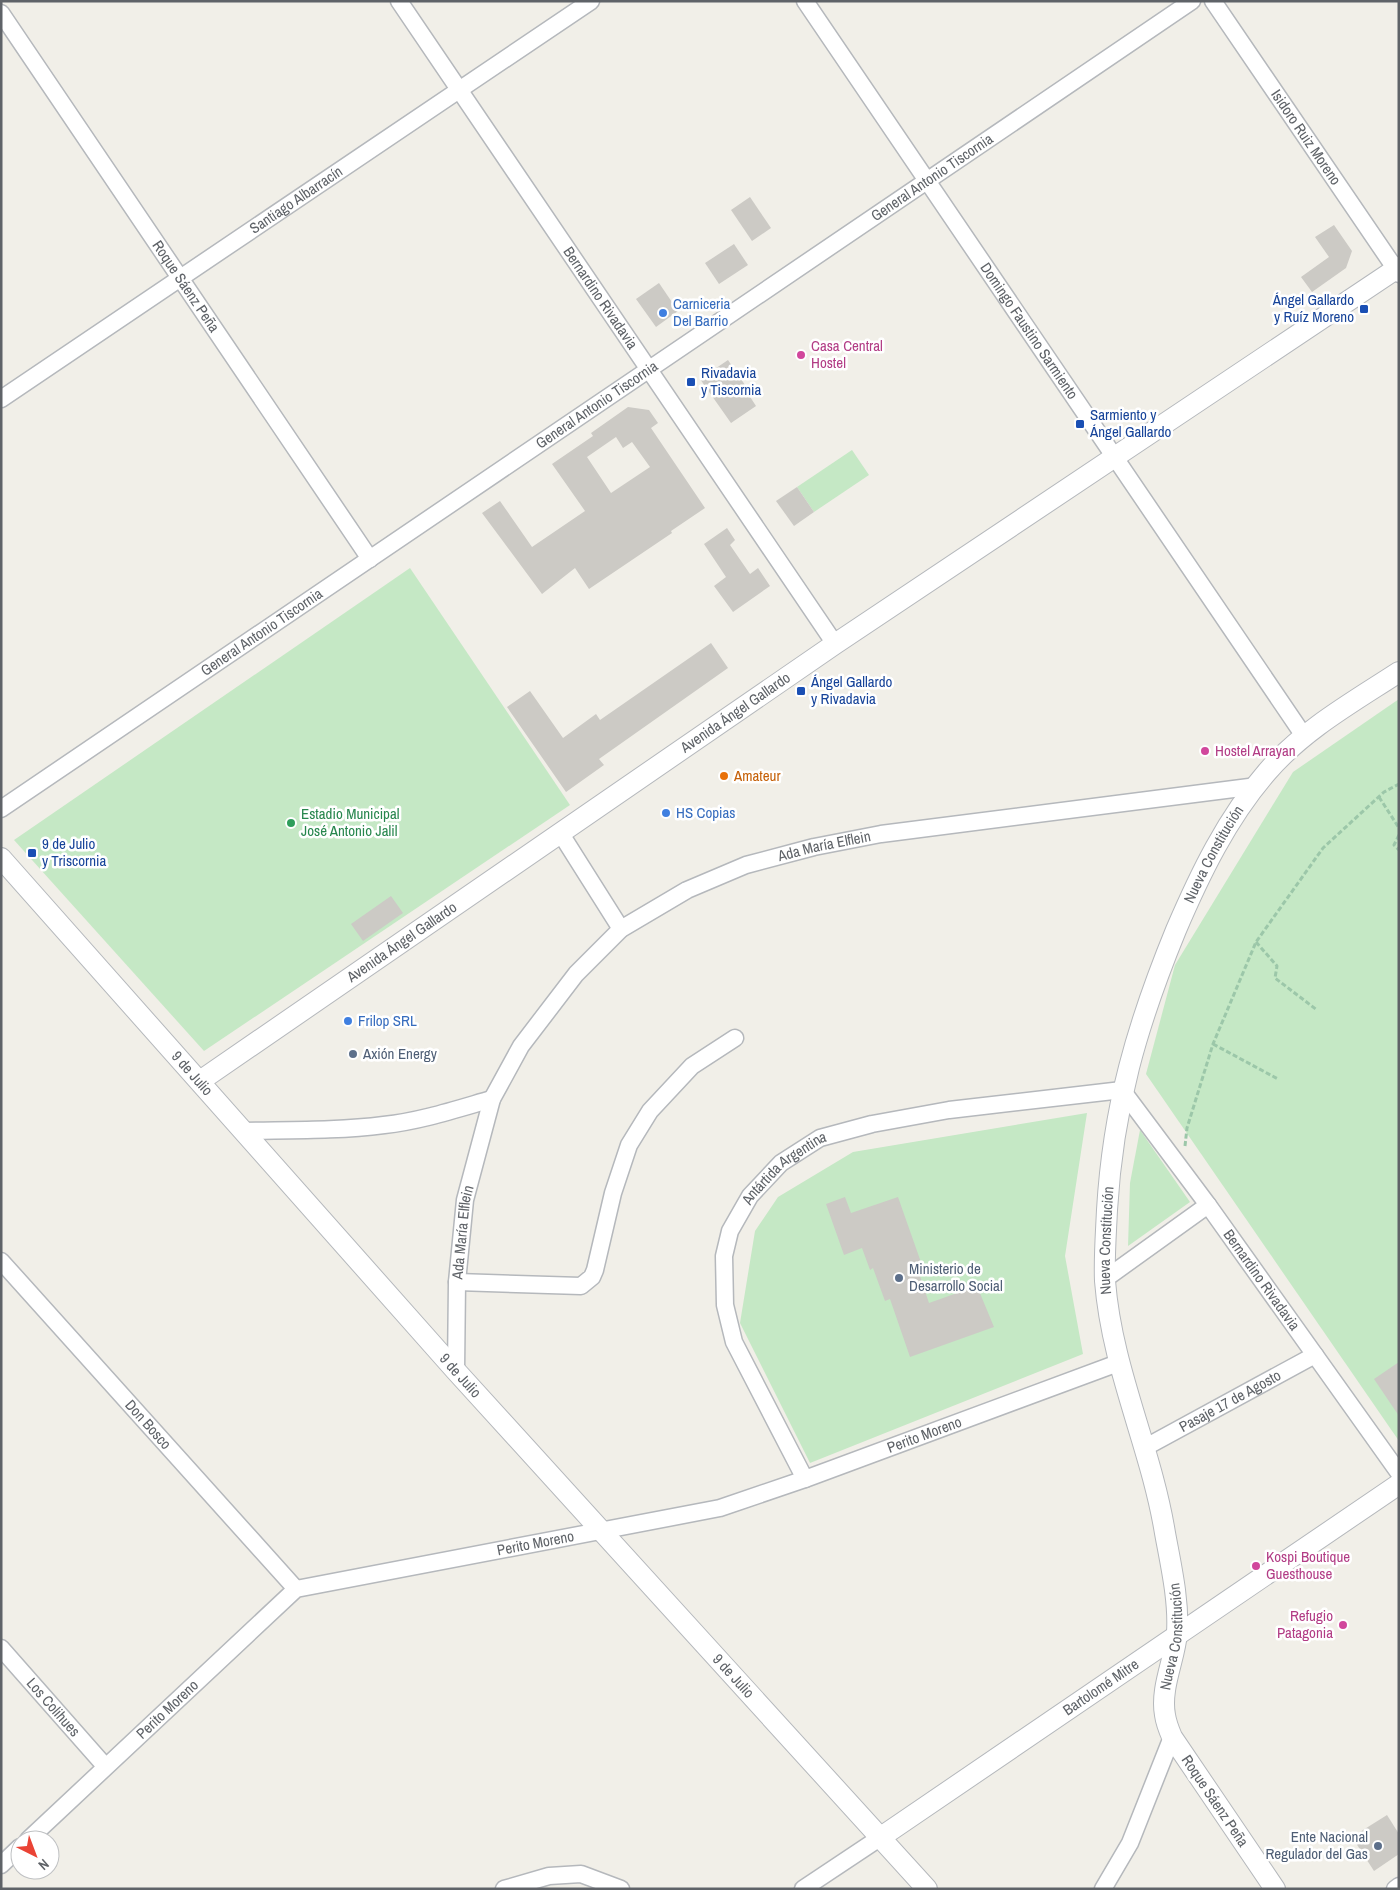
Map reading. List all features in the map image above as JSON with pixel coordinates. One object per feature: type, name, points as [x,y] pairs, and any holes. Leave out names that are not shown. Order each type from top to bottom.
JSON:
[{"type":"street","name":"Bernardino Rivadavia","points":[[399,1],[835,644]]},
{"type":"street","name":"Santiago Albarracín","points":[[1,399],[591,1]]},
{"type":"street","name":"Domingo Faustino Sarmiento","points":[[806,1],[1304,736]]},
{"type":"street","name":"General Antonio Tiscornia","points":[[1,809],[1192,1]]},
{"type":"street","name":"Isidoro Ruiz Moreno","points":[[1213,1],[1398,270]]},
{"type":"street","name":"Roque Sáenz Peña","points":[[1,13],[182,278],[370,559]]},
{"type":"street","name":"Avenida Ángel Gallardo","points":[[200,1081],[835,644],[1398,270]]},
{"type":"street","points":[[1304,736],[1399,672]]},
{"type":"street","name":"Nueva Constitución","points":[[1172,1737],[1164,1714],[1165,1697],[1176,1634],[1176,1601],[1162,1517],[1144,1448],[1118,1363],[1105,1279],[1109,1173],[1122,1090],[1143,1016],[1185,910],[1216,846],[1257,786],[1268,771],[1304,736]]},
{"type":"street","name":"Ada María Elflein","points":[[456,1370],[457,1282],[465,1200],[492,1099],[521,1046],[576,974],[621,928],[687,890],[746,865],[814,847],[891,833],[1257,786]]},
{"type":"street","points":[[561,834],[621,928]]},
{"type":"street","name":"9 de Julio","points":[[1,858],[456,1370],[927,1889]]},
{"type":"street","points":[[457,1282],[581,1286],[588,1282],[595,1270],[613,1193],[629,1145],[650,1111],[692,1066],[735,1038]]},
{"type":"street","name":"Bernardino Rivadavia","points":[[1122,1090],[1183,1170],[1399,1473]]},
{"type":"street","name":"Antártida Argentina","points":[[805,1479],[734,1342],[725,1305],[726,1248],[730,1230],[750,1196],[781,1163],[820,1138],[872,1124],[949,1110],[1122,1090]]},
{"type":"street","points":[[243,1131],[323,1130],[385,1125],[441,1114],[492,1099]]},
{"type":"street","points":[[1105,1279],[1208,1205]]},
{"type":"street","name":"Don Bosco","points":[[1,1261],[296,1589]]},
{"type":"street","name":"Pasaje 17 de Agosto","points":[[1144,1448],[1315,1355]]},
{"type":"street","name":"Perito Moreno","points":[[38,1830],[296,1589],[720,1508],[805,1479],[1118,1363]]},
{"type":"street","name":"Bartolomé Mitre","points":[[803,1889],[1399,1484]]},
{"type":"street","name":"Los Colihues","points":[[1,1648],[105,1766]]},
{"type":"street","name":"Roque Sáenz Peña","points":[[1172,1737],[1275,1889]]},
{"type":"street","points":[[1103,1889],[1130,1843],[1172,1737]]},
{"type":"street","points":[[504,1889],[549,1876],[581,1874],[621,1889]]},
{"type":"street","points":[[1395,1889],[1399,1886]]},
{"type":"path","points":[[1183,1170],[1187,1128],[1213,1044],[1256,942],[1323,848],[1379,797],[1399,784]]},
{"type":"path","points":[[1379,797],[1399,828]]},
{"type":"path","points":[[1399,835],[1394,845],[1399,850]]},
{"type":"path","points":[[1256,942],[1278,966],[1275,978],[1317,1010]]},
{"type":"path","points":[[1213,1044],[1278,1079]]},
{"type":"green space","points":[[852,450],[869,475],[814,512],[797,487]]},
{"type":"green space","name":"Estadio Municipal José Antonio Jalil","points":[[410,568],[570,805],[204,1051],[14,840]]},
{"type":"green space","points":[[1399,699],[1399,1441],[1146,1074],[1175,965],[1293,772]]},
{"type":"green space","points":[[1087,1113],[1065,1256],[1083,1354],[810,1463],[740,1323],[755,1231],[778,1197],[853,1152]]},
{"type":"green space","points":[[1140,1130],[1190,1202],[1128,1246],[1130,1183]]},
{"type":"building","points":[[750,197],[771,228],[752,241],[731,210]]},
{"type":"building","points":[[1334,225],[1352,251],[1346,268],[1312,292],[1301,277],[1329,257],[1315,237]]},
{"type":"building","points":[[734,244],[748,265],[719,284],[705,263]]},
{"type":"building","points":[[659,283],[678,311],[656,327],[636,299]]},
{"type":"building","points":[[728,360],[745,385],[743,386],[756,406],[731,423],[700,379]]},
{"type":"building","points":[[628,407],[649,410],[658,423],[651,428],[705,508],[671,531],[672,533],[589,589],[575,568],[542,594],[482,513],[500,501],[532,547],[585,511],[552,464],[593,436],[591,433]],"holes":[[[616,437],[623,448],[632,442],[650,467],[611,493],[587,457]]]},
{"type":"building","points":[[797,487],[814,512],[794,526],[776,501]]},
{"type":"building","points":[[727,528],[735,540],[730,545],[750,574],[758,568],[770,586],[733,612],[714,586],[726,577],[704,544]]},
{"type":"building","points":[[711,643],[728,668],[599,759],[604,765],[566,792],[507,707],[530,691],[563,738],[596,714],[600,720]]},
{"type":"building","points":[[391,896],[403,913],[363,941],[351,924]]},
{"type":"building","name":"Ministerio de Desarrollo Social","points":[[845,1197],[851,1213],[898,1197],[923,1268],[918,1270],[929,1303],[977,1286],[994,1327],[910,1357],[890,1299],[885,1301],[873,1268],[870,1270],[862,1248],[844,1255],[826,1204]]},
{"type":"building","points":[[1399,1362],[1399,1416],[1374,1379]]},
{"type":"building","name":"Ente Nacional Regulador del Gas","points":[[1387,1815],[1399,1834],[1399,1854],[1374,1871],[1352,1837]]},
{"type":"place","name":"Ángel Gallardo y Ruíz Moreno","points":[[1364,309]]},
{"type":"place","name":"Carniceria Del Barrio","points":[[663,313]]},
{"type":"place","name":"Casa Central Hostel","points":[[801,355]]},
{"type":"place","name":"Rivadavia y Tiscornia","points":[[691,382]]},
{"type":"place","name":"Sarmiento y Ángel Gallardo","points":[[1080,424]]},
{"type":"place","name":"Ángel Gallardo y Rivadavia","points":[[801,691]]},
{"type":"place","name":"Hostel Arrayan","points":[[1205,751]]},
{"type":"place","name":"Amateur","points":[[724,776]]},
{"type":"place","name":"HS Copias","points":[[666,813]]},
{"type":"place","name":"Estadio Municipal José Antonio Jalil","points":[[291,823]]},
{"type":"place","name":"9 de Julio y Triscornia","points":[[32,853]]},
{"type":"place","name":"Frilop SRL","points":[[348,1021]]},
{"type":"place","name":"Axión Energy","points":[[353,1054]]},
{"type":"place","name":"Ministerio de Desarrollo Social","points":[[899,1278]]},
{"type":"place","name":"Kospi Boutique Guesthouse","points":[[1256,1566]]},
{"type":"place","name":"Refugio Patagonia","points":[[1343,1625]]},
{"type":"place","name":"Ente Nacional Regulador del Gas","points":[[1378,1846]]}]
